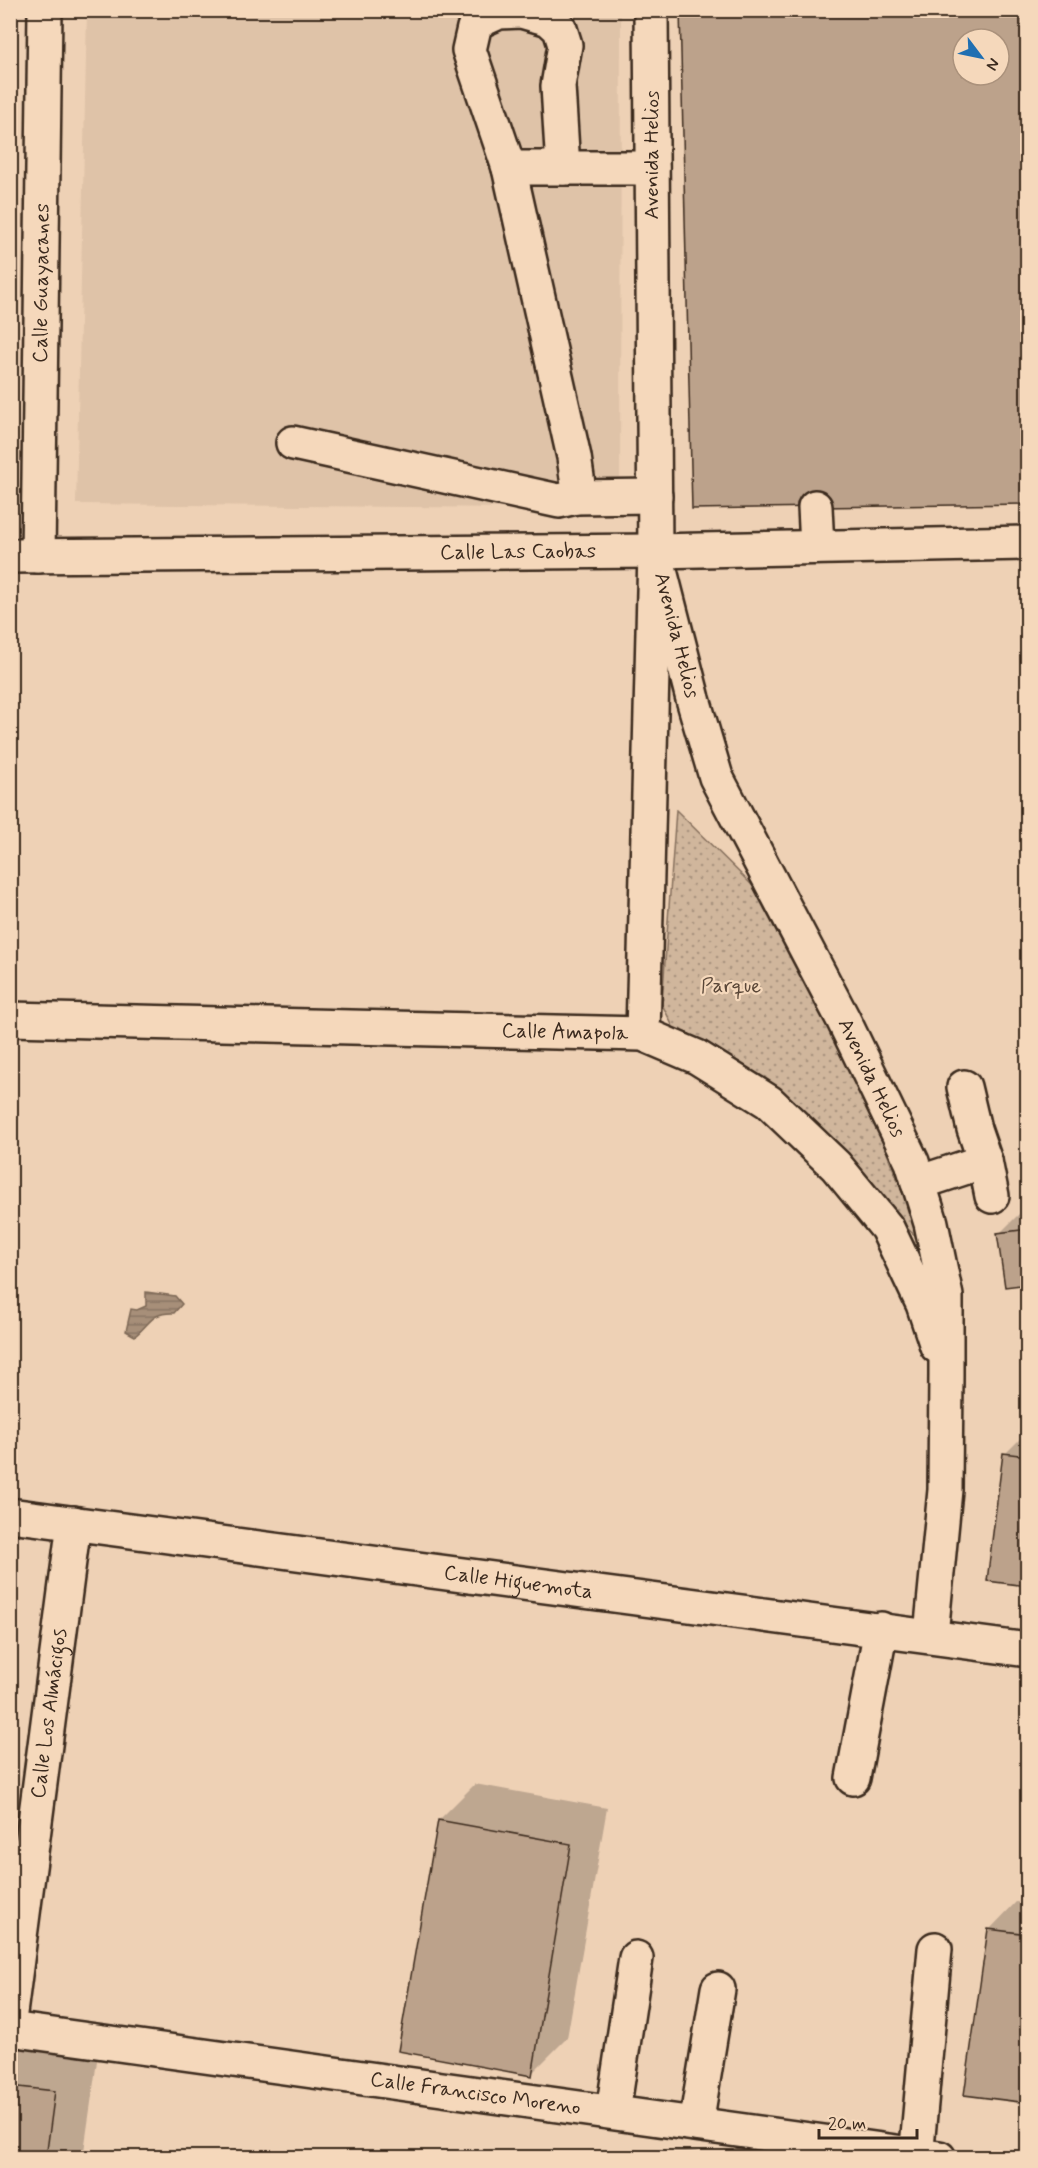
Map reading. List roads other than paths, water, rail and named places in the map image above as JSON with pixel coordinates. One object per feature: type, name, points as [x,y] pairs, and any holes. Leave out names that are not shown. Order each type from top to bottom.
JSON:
[{"type":"street","name":"Calle Guayacanes","points":[[24,556],[45,10]]},
{"type":"street","name":"Avenida Helios","points":[[643,1034],[655,551],[651,10]]},
{"type":"street","points":[[563,168],[558,86],[565,45],[560,29],[549,19],[521,11],[499,12],[478,21],[469,50],[509,168],[574,457],[579,491],[574,497]]},
{"type":"street","points":[[509,168],[652,168]]},
{"type":"street","points":[[293,443],[559,501],[574,497],[655,496]]},
{"type":"street","points":[[815,507],[817,548]]},
{"type":"street","name":"Calle Las Caobas","points":[[24,556],[655,551],[1028,543]]},
{"type":"street","name":"Avenida Helios","points":[[655,551],[693,699],[716,777],[843,1019],[912,1162],[932,1223],[946,1296],[946,1375],[945,1490],[930,1635]]},
{"type":"street","name":"Calle Amapola","points":[[10,1019],[643,1034],[697,1056],[770,1102],[836,1166],[887,1228],[923,1304],[946,1375]]},
{"type":"street","points":[[964,1087],[974,1130],[985,1161],[992,1196]]},
{"type":"street","points":[[918,1183],[985,1161]]},
{"type":"street","name":"Calle Higuemota","points":[[10,1515],[930,1635],[1028,1650]]},
{"type":"street","name":"Calle Los Almácigos","points":[[10,2013],[74,1523]]},
{"type":"street","points":[[853,1778],[881,1629]]},
{"type":"street","points":[[924,2156],[935,1949]]},
{"type":"street","points":[[613,2112],[636,1958]]},
{"type":"street","points":[[696,2124],[718,1989]]},
{"type":"street","name":"Calle Francisco Moreno","points":[[10,2029],[924,2156]]},
{"type":"park label","name":"Parque","points":[[731,986]]}]
